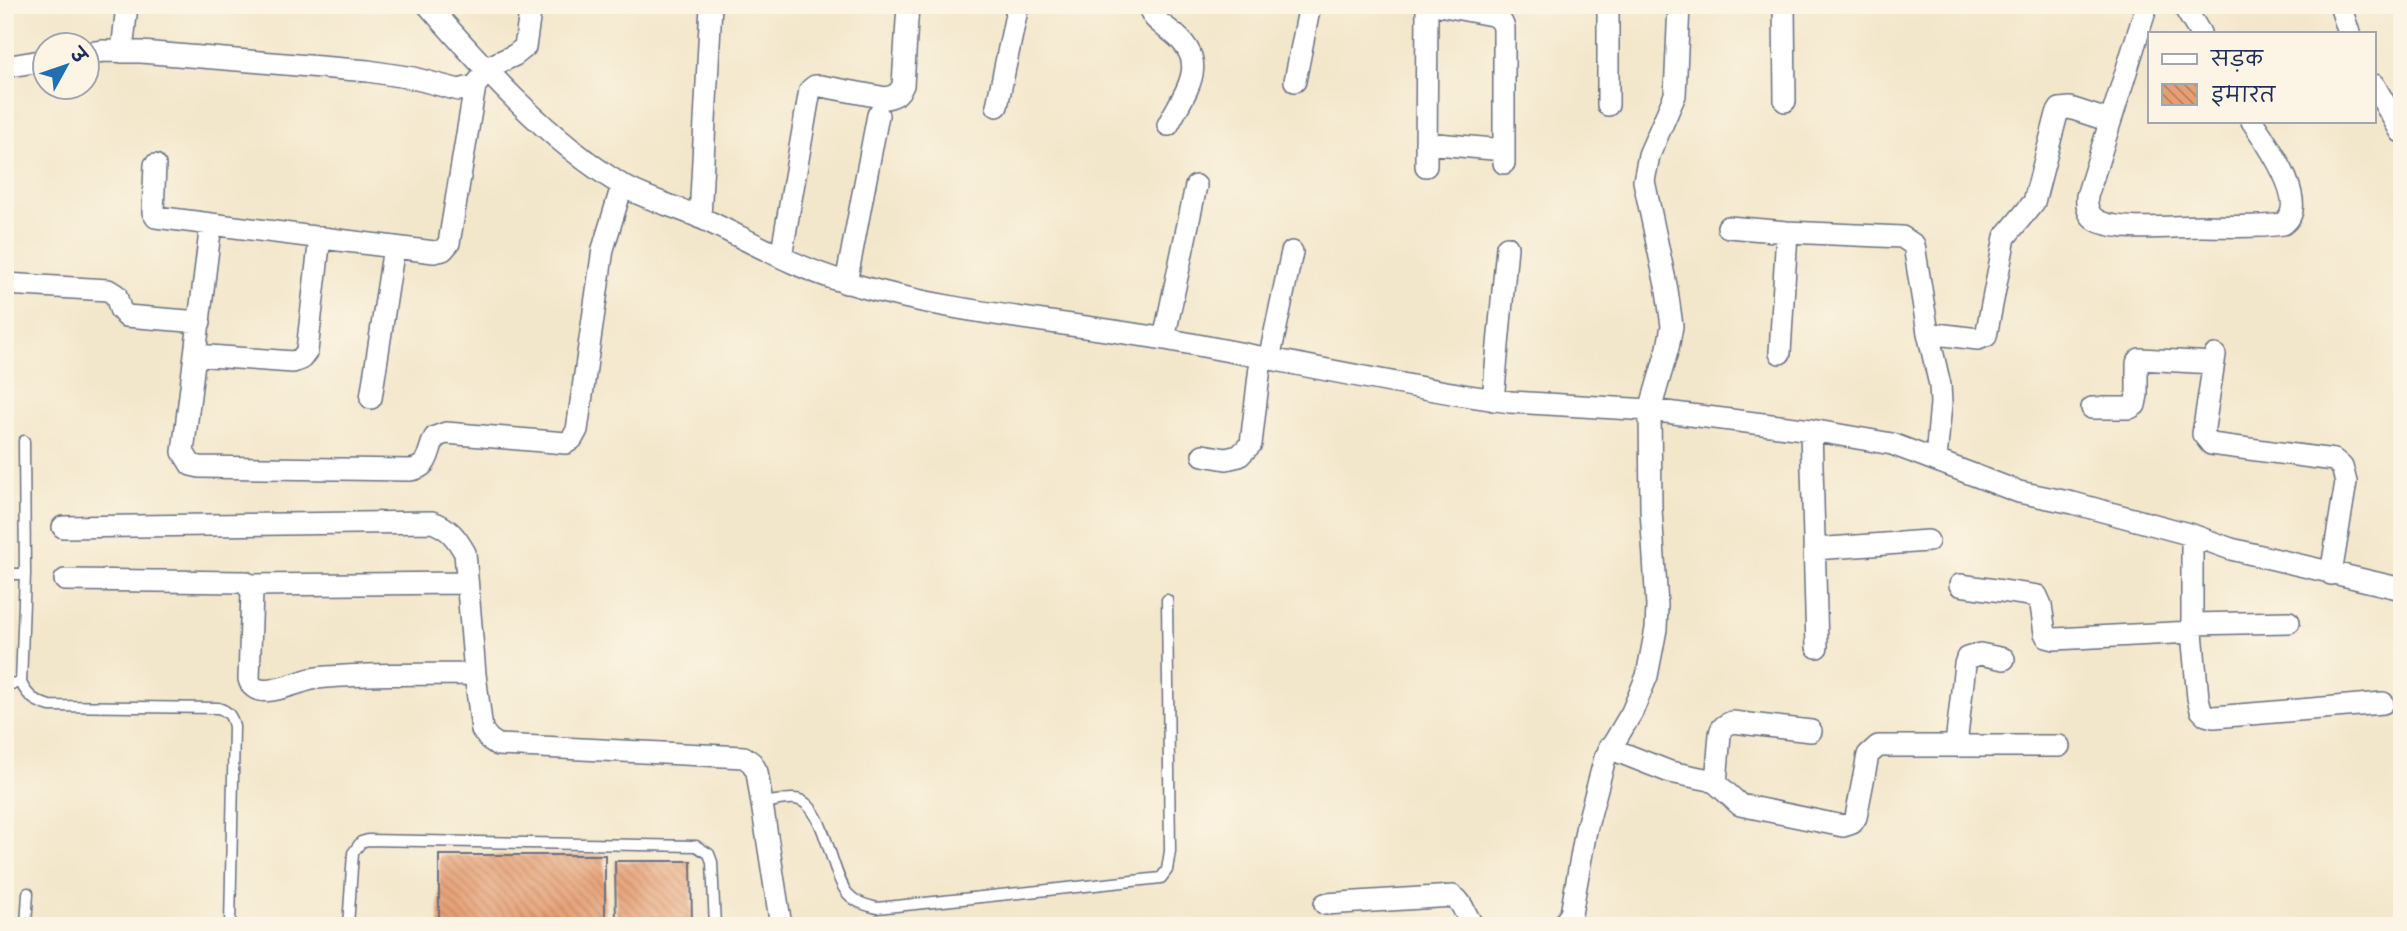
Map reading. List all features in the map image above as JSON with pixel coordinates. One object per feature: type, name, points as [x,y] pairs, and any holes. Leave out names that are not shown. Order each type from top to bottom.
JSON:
[{"type":"street","points":[[122,52],[127,5]]},
{"type":"street","points":[[428,5],[481,79],[622,186],[700,218],[817,273],[846,283],[912,299],[1164,339],[1493,400],[1650,410],[1811,430],[1892,444],[2018,492],[2073,503],[2192,535],[2231,549],[2402,589]]},
{"type":"street","points":[[155,165],[153,212],[156,217],[434,252],[443,250],[449,243],[481,79],[491,65],[515,55],[525,47],[531,5]]},
{"type":"street","points":[[700,218],[711,5]]},
{"type":"street","points":[[781,257],[810,90],[821,86],[886,98],[900,92],[903,85],[908,5]]},
{"type":"street","points":[[997,106],[1018,5]]},
{"type":"street","points":[[1149,5],[1151,15],[1185,44],[1194,63],[1193,75],[1168,125]]},
{"type":"street","points":[[1295,81],[1310,5]]},
{"type":"street","points":[[1426,166],[1427,5]]},
{"type":"street","points":[[1426,143],[1504,156],[1502,22],[1492,15],[1439,5]]},
{"type":"street","points":[[1608,5],[1608,105]]},
{"type":"street","points":[[1562,926],[1571,914],[1586,830],[1609,748],[1632,712],[1647,676],[1656,629],[1650,410],[1672,326],[1667,290],[1646,197],[1645,169],[1658,131],[1675,95],[1679,5]]},
{"type":"street","points":[[1784,5],[1785,101]]},
{"type":"street","points":[[2147,5],[2087,196],[2089,214],[2098,221],[2149,228],[2283,224],[2291,214],[2290,187],[2253,122]]},
{"type":"street","points":[[2183,5],[2199,32]]},
{"type":"street","points":[[2340,5],[2349,32]]},
{"type":"street","points":[[102,53],[368,71],[413,78],[458,90],[481,79]]},
{"type":"street","points":[[5,67],[32,62]]},
{"type":"street","points":[[2376,88],[2401,132]]},
{"type":"street","points":[[1928,333],[1978,339],[1986,336],[2005,237],[2034,202],[2057,114],[2060,109],[2070,108],[2110,121]]},
{"type":"street","points":[[846,283],[878,115]]},
{"type":"street","points":[[211,224],[183,452],[191,465],[410,470],[424,465],[432,441],[440,434],[566,443],[572,439],[577,430],[603,249],[622,186]]},
{"type":"street","points":[[1164,339],[1196,186]]},
{"type":"street","points":[[1728,227],[1902,237],[1914,244],[1928,333],[1938,372],[1941,403],[1936,460]]},
{"type":"street","points":[[1780,353],[1787,232]]},
{"type":"street","points":[[196,355],[293,362],[301,359],[307,351],[320,237]]},
{"type":"street","points":[[371,398],[394,247]]},
{"type":"street","points":[[1493,400],[1507,247]]},
{"type":"street","points":[[1203,454],[1226,459],[1239,456],[1251,444],[1265,359],[1292,252]]},
{"type":"street","points":[[5,284],[108,290],[116,295],[120,309],[126,316],[200,322]]},
{"type":"street","points":[[2092,408],[2130,408],[2135,405],[2137,363],[2140,359],[2215,359],[2203,434],[2211,444],[2334,460],[2342,467],[2346,482],[2331,574]]},
{"type":"street","points":[[1811,430],[1817,647]]},
{"type":"street","points":[[63,527],[432,522],[445,526],[465,553],[482,730],[489,739],[498,745],[744,757],[752,763],[757,772],[781,926]]},
{"type":"street","points":[[2192,535],[2192,628],[2198,698],[2201,710],[2206,715],[2214,717],[2383,703]]},
{"type":"street","points":[[1815,549],[1928,541]]},
{"type":"street","points":[[65,580],[239,581],[249,585],[467,583]]},
{"type":"street","points":[[249,585],[252,592],[249,679],[250,684],[258,690],[285,688],[316,678],[475,674]]},
{"type":"street","points":[[1960,585],[2037,596],[2045,633],[2054,639],[2289,622]]},
{"type":"street","points":[[1956,745],[1967,658],[1980,654],[2004,659]]},
{"type":"street","points":[[1716,783],[1720,734],[1726,724],[1732,722],[1811,731]]},
{"type":"street","points":[[1609,748],[1670,772],[1716,783],[1741,805],[1843,826],[1852,823],[1856,817],[1868,755],[1872,749],[1888,744],[2059,746]]},
{"type":"street","points":[[1325,904],[1453,896],[1459,900],[1474,926]]},
{"type":"lane","points":[[23,441],[25,575],[21,683],[27,694],[37,702],[50,706],[218,708],[226,711],[232,718],[234,727],[230,926]]},
{"type":"lane","points":[[5,574],[25,575]]},
{"type":"lane","points":[[763,803],[795,799],[806,803],[813,810],[848,894],[862,904],[877,908],[1161,878],[1167,870],[1170,851],[1167,600]]},
{"type":"lane","points":[[5,684],[21,683]]},
{"type":"lane","points":[[348,926],[353,853],[361,842],[368,840],[696,846],[709,854],[712,862],[715,926]]},
{"type":"lane","points":[[26,926],[28,893]]},
{"type":"building","points":[[439,855],[605,855],[605,926],[439,926]]},
{"type":"building","points":[[615,861],[691,861],[692,926],[616,926]]}]
